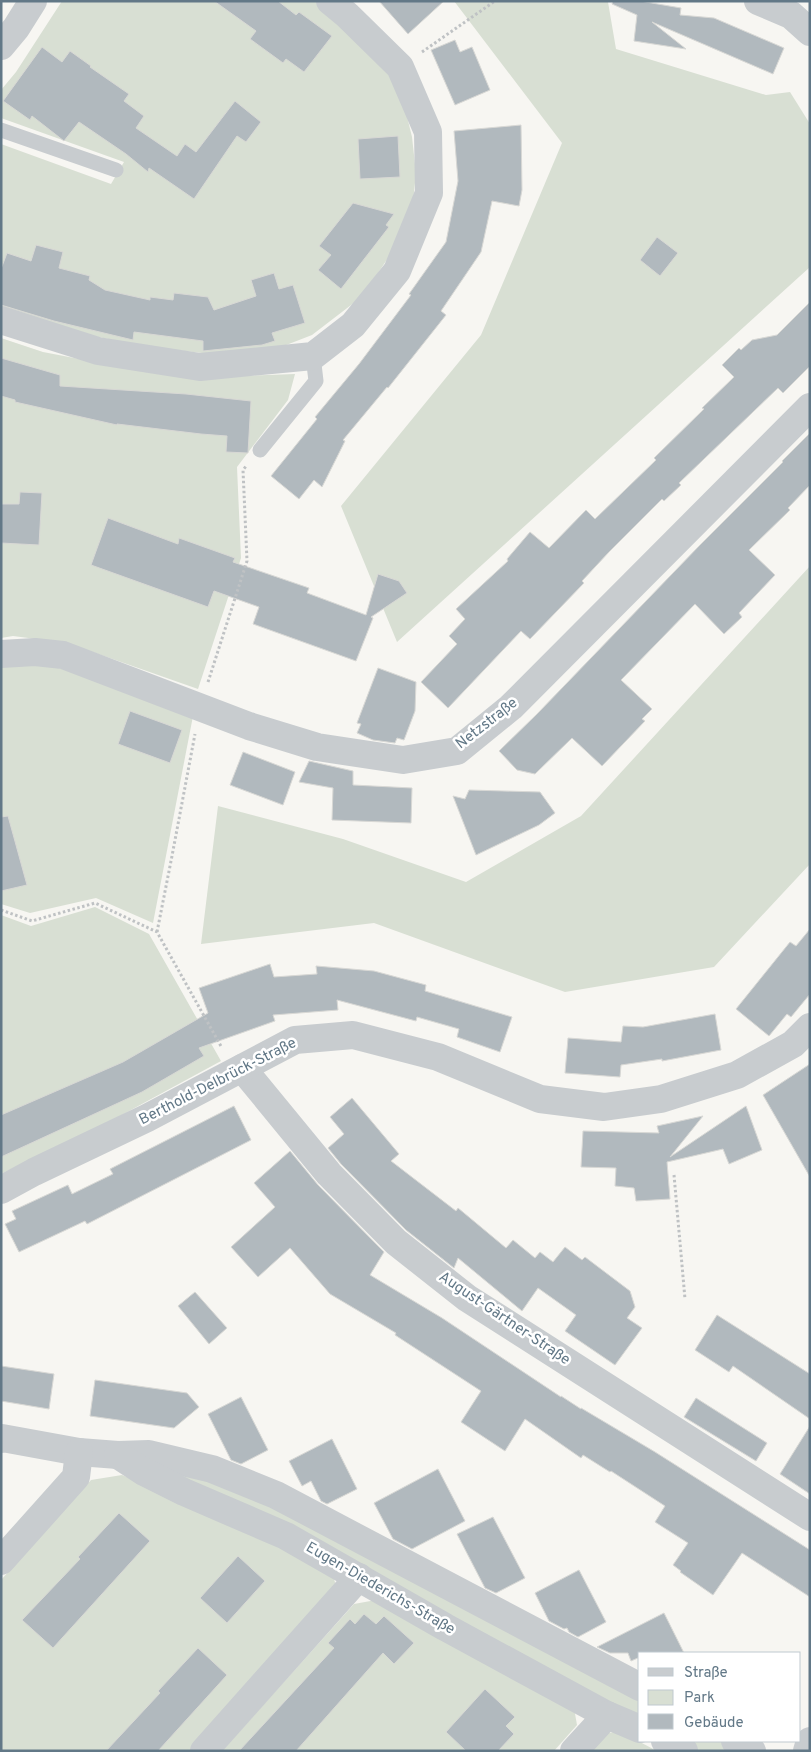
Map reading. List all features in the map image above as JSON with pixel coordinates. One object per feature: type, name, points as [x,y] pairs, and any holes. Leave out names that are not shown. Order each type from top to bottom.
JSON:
[{"type":"street","points":[[1,46],[16,28],[33,1]]},
{"type":"street","points":[[1,320],[98,350],[200,367],[313,356],[352,326],[397,271],[430,193],[428,132],[400,67],[347,14],[330,1]]},
{"type":"street","points":[[758,1],[791,16],[810,32]]},
{"type":"street","name":"Netzstraße","points":[[1,654],[35,652],[63,655],[197,720],[249,726],[317,747],[403,760],[457,751],[511,707],[810,407]]},
{"type":"street","name":"Berthold-Delbrück-Straße","points":[[1,1190],[34,1172],[147,1118],[295,1040],[353,1035],[438,1057],[540,1100],[604,1107],[661,1099],[737,1075],[793,1044],[810,1027]]},
{"type":"street","name":"August-Gärtner-Straße","points":[[242,1068],[329,1174],[396,1242],[467,1298],[810,1517]]},
{"type":"street","name":"Eugen-Diederichs-Straße","points":[[2,1438],[79,1452],[118,1455],[149,1454],[212,1469],[276,1495],[638,1686]]},
{"type":"street","points":[[1,1561],[76,1477],[79,1452]]},
{"type":"street","name":"Eugen-Diederichs-Straße","points":[[118,1455],[152,1476],[184,1492],[286,1536],[359,1576],[445,1627],[607,1715],[638,1728]]},
{"type":"street","points":[[204,1751],[359,1576]]},
{"type":"street","points":[[574,1751],[607,1715]]},
{"type":"street","points":[[807,1751],[810,1741]]},
{"type":"street","points":[[667,1742],[684,1751]]},
{"type":"street","points":[[737,1742],[752,1751]]},
{"type":"lane","points":[[1,130],[116,170]]},
{"type":"lane","points":[[260,450],[316,381],[313,356]]},
{"type":"path","points":[[400,67],[495,1]]},
{"type":"path","points":[[156,932],[197,720],[247,561],[243,470],[260,450]]},
{"type":"path","points":[[1,910],[32,921],[95,903],[156,932],[220,1044]]},
{"type":"path","points":[[674,1175],[684,1298]]},
{"type":"green space","points":[[62,1],[315,1],[338,18],[379,57],[403,100],[412,137],[416,173],[413,202],[400,240],[376,276],[355,302],[312,335],[276,349],[241,354],[202,353],[149,347],[78,333],[1,311],[1,144],[111,184],[124,162],[1,118],[1,90],[16,72]]},
{"type":"green space","points":[[454,1],[607,1],[616,49],[766,95],[790,92],[810,124],[810,267],[397,642],[341,506],[481,335],[562,143]]},
{"type":"green space","points":[[1,338],[43,352],[192,378],[295,374],[288,400],[237,467],[241,558],[198,689],[67,643],[13,636],[1,638]]},
{"type":"green space","points":[[810,566],[810,864],[714,967],[565,992],[374,923],[201,944],[218,806],[343,839],[466,882],[581,816]]},
{"type":"green space","points":[[1,665],[48,665],[73,672],[193,716],[153,923],[96,898],[30,913],[1,904]]},
{"type":"green space","points":[[95,907],[149,934],[221,1061],[118,1117],[1,1174],[1,915],[31,926]]},
{"type":"green space","points":[[151,1463],[221,1480],[638,1694],[638,1720]]},
{"type":"green space","points":[[122,1475],[225,1518],[333,1575],[337,1590],[193,1751],[1,1751],[1,1580],[91,1480]]},
{"type":"green space","points":[[376,1600],[574,1708],[577,1725],[554,1751],[222,1751],[354,1604]]},
{"type":"green space","points":[[619,1731],[657,1751],[584,1751],[598,1735]]},
{"type":"green space","points":[[681,1742],[723,1742],[738,1751],[698,1751]]},
{"type":"building","points":[[214,1],[278,1],[296,15],[299,12],[332,36],[304,72],[286,59],[283,63],[250,39],[256,31]]},
{"type":"building","points":[[379,1],[444,1],[408,34]]},
{"type":"building","points":[[613,1],[640,1],[681,8],[680,15],[714,18],[784,48],[773,74],[652,22],[686,49],[634,41],[637,15],[612,4]]},
{"type":"building","points":[[455,40],[460,52],[472,47],[490,90],[455,105],[431,50]]},
{"type":"building","points":[[42,47],[62,62],[70,51],[129,94],[124,101],[144,116],[136,128],[177,156],[185,144],[196,152],[235,101],[261,122],[246,142],[237,136],[194,199],[149,168],[148,172],[126,154],[79,122],[64,141],[32,116],[30,120],[3,101]]},
{"type":"building","points":[[521,125],[522,190],[519,206],[492,201],[481,252],[441,311],[446,315],[388,388],[343,440],[345,441],[322,487],[314,480],[299,499],[271,476],[317,419],[315,417],[359,364],[411,295],[409,294],[446,242],[458,181],[454,131]]},
{"type":"building","points":[[398,136],[400,177],[360,179],[358,139]]},
{"type":"building","points":[[353,203],[394,214],[386,225],[389,227],[341,289],[318,270],[331,255],[319,246]]},
{"type":"building","points":[[657,237],[678,253],[660,276],[640,260]]},
{"type":"building","points":[[36,245],[63,252],[59,268],[90,276],[89,280],[105,290],[150,300],[150,297],[173,300],[174,293],[208,297],[214,310],[256,296],[251,280],[274,273],[279,289],[293,285],[305,323],[272,333],[275,341],[262,345],[203,351],[203,341],[134,332],[133,340],[54,321],[1,305],[1,269],[7,253],[31,261]]},
{"type":"building","points":[[810,302],[810,366],[783,393],[778,388],[679,483],[681,485],[664,501],[662,499],[609,552],[582,581],[584,583],[530,639],[521,631],[448,708],[421,682],[457,644],[449,636],[465,619],[456,609],[508,561],[507,559],[530,532],[549,548],[586,510],[595,519],[656,460],[654,458],[734,377],[722,365],[739,348],[741,350],[752,340],[777,335]]},
{"type":"building","points":[[1,358],[60,375],[60,386],[186,394],[251,401],[248,453],[226,452],[227,436],[117,425],[15,402],[15,400],[1,396]]},
{"type":"building","points":[[810,433],[810,485],[788,508],[790,510],[749,550],[775,575],[739,613],[742,617],[724,634],[695,604],[621,680],[652,709],[642,719],[645,721],[602,766],[572,738],[535,774],[517,770],[499,751]]},
{"type":"building","points":[[20,492],[42,493],[39,545],[1,543],[1,504],[19,504]]},
{"type":"building","points":[[108,518],[178,544],[179,538],[235,558],[233,562],[309,588],[307,593],[366,615],[378,574],[399,581],[407,593],[371,617],[373,618],[356,661],[253,624],[259,607],[214,591],[208,607],[91,565]]},
{"type":"building","points":[[378,668],[416,682],[415,711],[404,740],[397,738],[395,743],[373,740],[357,733],[361,724],[357,723]]},
{"type":"building","points":[[130,711],[182,730],[170,763],[118,744]]},
{"type":"building","points":[[243,752],[295,772],[283,805],[230,785]]},
{"type":"building","points":[[309,761],[353,771],[353,785],[412,788],[411,823],[332,820],[333,788],[299,782]]},
{"type":"building","points":[[469,790],[540,792],[555,813],[539,825],[476,855],[453,796],[465,799]]},
{"type":"building","points":[[8,816],[27,885],[1,891],[1,817]]},
{"type":"building","points":[[810,929],[810,994],[791,1017],[787,1014],[769,1036],[736,1009],[790,942],[796,946]]},
{"type":"building","points":[[270,964],[274,977],[317,974],[316,966],[374,971],[426,985],[425,991],[512,1017],[500,1052],[457,1037],[459,1029],[417,1017],[416,1021],[337,1000],[338,1010],[273,1015],[275,1021],[199,1048],[204,1056],[142,1092],[1,1157],[1,1115],[123,1062],[208,1013],[199,988]]},
{"type":"building","points":[[715,1014],[721,1050],[662,1061],[662,1059],[621,1065],[620,1077],[565,1073],[568,1038],[621,1042],[623,1026],[643,1027]]},
{"type":"building","points":[[810,1064],[810,1177],[763,1095]]},
{"type":"building","points":[[352,1098],[399,1154],[391,1161],[456,1211],[458,1208],[506,1248],[513,1240],[535,1258],[540,1252],[553,1262],[565,1247],[582,1260],[585,1257],[630,1291],[635,1307],[627,1318],[642,1328],[615,1365],[565,1331],[576,1315],[538,1288],[522,1311],[458,1258],[454,1268],[406,1230],[341,1164],[328,1148],[344,1134],[330,1117]]},
{"type":"building","points":[[234,1106],[251,1140],[87,1224],[85,1221],[19,1252],[5,1224],[16,1219],[12,1211],[68,1185],[72,1194],[113,1174],[110,1169]]},
{"type":"building","points":[[746,1106],[762,1150],[729,1164],[723,1149],[667,1162],[670,1199],[636,1201],[634,1188],[615,1186],[616,1168],[581,1167],[583,1131],[659,1133],[657,1126],[703,1116],[670,1157]]},
{"type":"building","points":[[290,1151],[318,1185],[384,1252],[370,1275],[442,1318],[561,1397],[655,1452],[810,1550],[810,1597],[742,1553],[713,1595],[673,1565],[688,1543],[655,1522],[665,1506],[583,1455],[581,1458],[525,1419],[505,1451],[461,1422],[481,1391],[395,1335],[396,1333],[330,1294],[290,1248],[258,1277],[231,1247],[275,1207],[254,1183]]},
{"type":"building","points":[[195,1292],[227,1328],[209,1344],[178,1306]]},
{"type":"building","points":[[717,1315],[810,1374],[810,1419],[733,1366],[729,1372],[695,1350]]},
{"type":"building","points":[[1,1366],[54,1374],[49,1409],[1,1401]]},
{"type":"building","points":[[95,1380],[187,1393],[199,1407],[174,1428],[90,1416]]},
{"type":"building","points":[[241,1397],[268,1450],[241,1464],[231,1460],[208,1414]]},
{"type":"building","points":[[696,1398],[767,1443],[756,1461],[684,1417]]},
{"type":"building","points":[[810,1426],[810,1494],[780,1474]]},
{"type":"building","points":[[332,1439],[357,1489],[327,1504],[321,1501],[311,1481],[302,1486],[289,1461]]},
{"type":"building","points":[[438,1469],[465,1521],[412,1549],[393,1539],[374,1503]]},
{"type":"building","points":[[119,1513],[150,1541],[53,1648],[22,1620],[80,1559],[78,1557]]},
{"type":"building","points":[[493,1517],[525,1578],[496,1593],[485,1588],[457,1534]]},
{"type":"building","points":[[238,1556],[265,1581],[227,1623],[200,1598]]},
{"type":"building","points":[[579,1570],[606,1622],[578,1637],[569,1632],[567,1628],[564,1629],[549,1621],[535,1593]]},
{"type":"building","points":[[664,1613],[684,1652],[638,1652],[638,1658],[631,1661],[628,1653],[610,1653],[597,1647]]},
{"type":"building","points":[[364,1614],[376,1624],[384,1616],[414,1643],[394,1664],[383,1653],[296,1751],[239,1751],[334,1648],[328,1643],[350,1619],[355,1624]]},
{"type":"building","points":[[198,1648],[227,1675],[158,1751],[106,1751],[160,1693],[158,1691]]},
{"type":"building","points":[[485,1689],[515,1717],[506,1726],[514,1734],[498,1751],[466,1751],[446,1732]]}]
